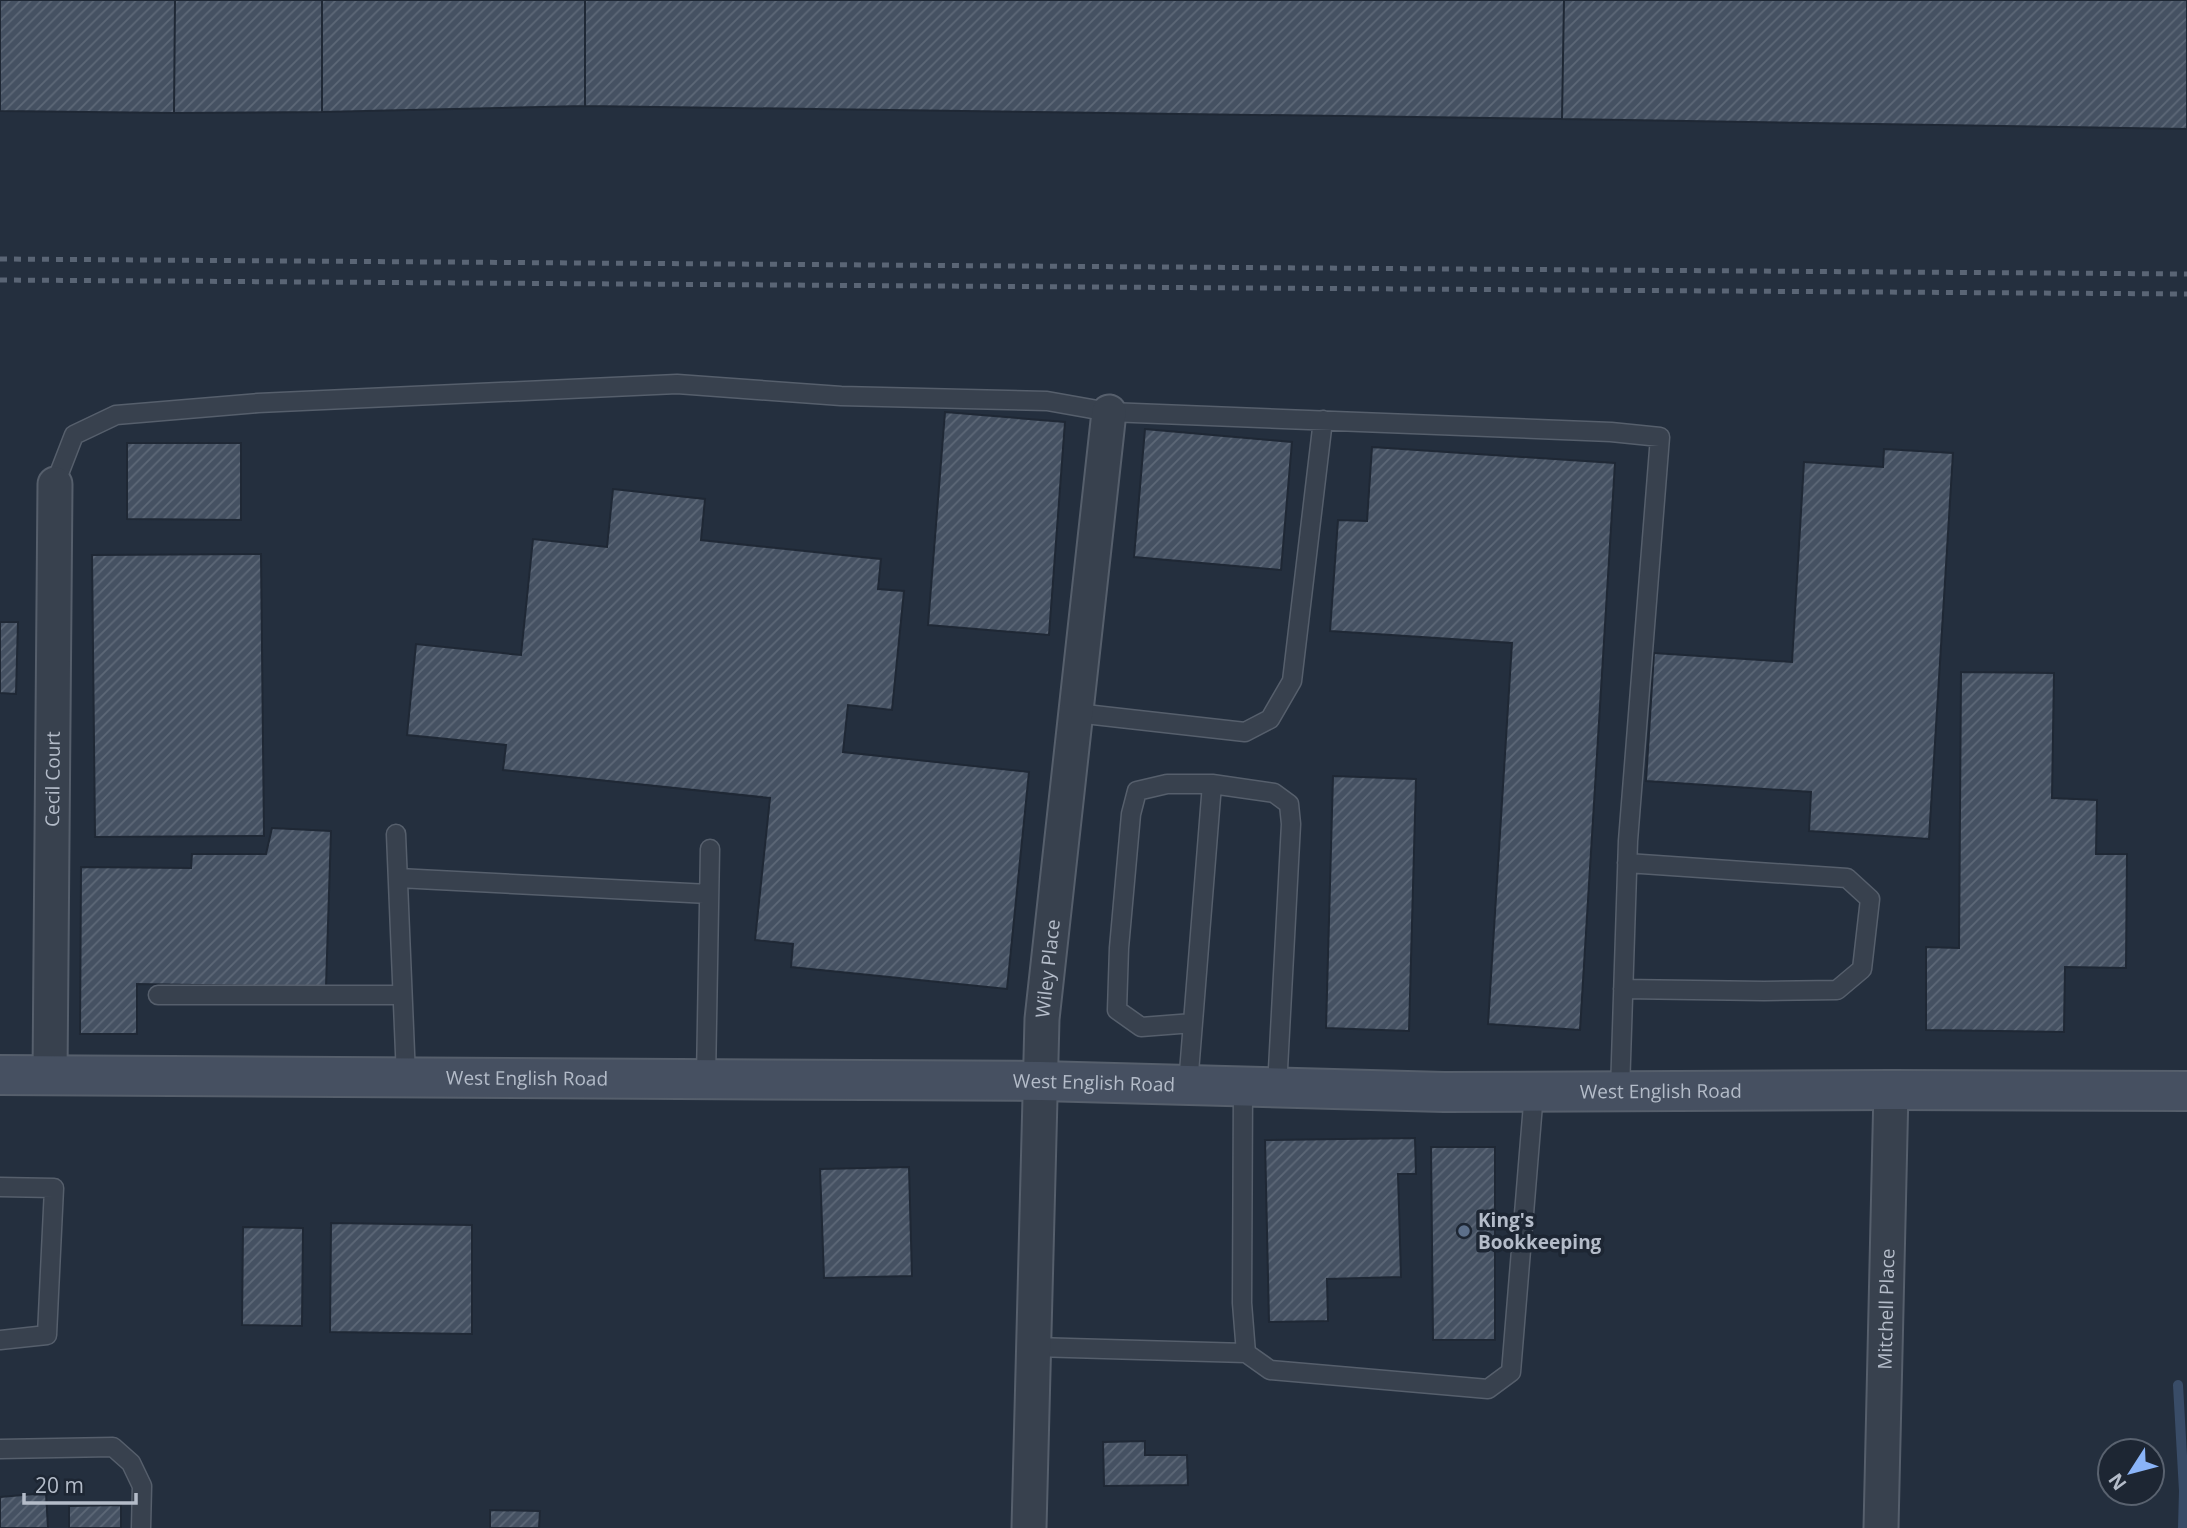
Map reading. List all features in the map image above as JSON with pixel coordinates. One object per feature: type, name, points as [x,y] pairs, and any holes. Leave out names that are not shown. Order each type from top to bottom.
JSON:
[{"type":"main road","name":"West English Road","points":[[0,1074],[1041,1081],[1444,1092],[2187,1091]]},
{"type":"street","name":"Wiley Place","points":[[1029,1528],[1042,1019],[1110,412]]},
{"type":"street","name":"Cecil Court","points":[[50,1075],[55,484]]},
{"type":"street","name":"Mitchell Place","points":[[1881,1528],[1891,1090]]},
{"type":"lane","points":[[55,484],[74,435],[117,415],[258,403],[677,384],[841,396],[1047,401],[1110,412],[1597,431],[1660,438],[1627,863],[1620,1091]]},
{"type":"lane","points":[[1076,713],[1245,732],[1270,719],[1292,681],[1323,420]]},
{"type":"lane","points":[[1193,1023],[1141,1027],[1117,1010],[1119,948],[1131,814],[1137,791],[1167,784],[1212,784],[1274,793],[1289,804],[1291,824],[1260,1087],[1242,1303],[1246,1353]]},
{"type":"lane","points":[[1188,1085],[1212,784]]},
{"type":"lane","points":[[396,834],[406,1077]]},
{"type":"lane","points":[[706,1079],[710,849]]},
{"type":"lane","points":[[1623,989],[1836,990],[1862,969],[1870,899],[1847,878],[1627,863]]},
{"type":"lane","points":[[398,878],[709,894]]},
{"type":"lane","points":[[158,995],[402,995]]},
{"type":"lane","points":[[1034,1347],[1246,1353],[1270,1370],[1488,1389],[1511,1372],[1534,1092]]},
{"type":"lane","points":[[0,1187],[54,1188],[47,1335],[0,1340]]},
{"type":"lane","points":[[0,1449],[113,1447],[131,1463],[142,1486],[141,1528]]},
{"type":"building","points":[[0,0],[175,0],[174,113],[0,111]]},
{"type":"building","points":[[175,0],[322,0],[322,112],[174,113]]},
{"type":"building","points":[[322,0],[585,0],[585,106],[322,112]]},
{"type":"building","points":[[585,0],[1564,0],[1562,119],[585,106]]},
{"type":"building","points":[[1564,0],[2187,0],[2187,129],[1562,119]]},
{"type":"building","points":[[945,412],[1065,422],[1049,635],[928,625]]},
{"type":"building","points":[[1145,429],[1292,442],[1281,570],[1134,557]]},
{"type":"building","points":[[127,443],[241,443],[241,520],[127,519]]},
{"type":"building","points":[[1372,447],[1615,463],[1580,1030],[1488,1024],[1512,643],[1330,631],[1338,520],[1367,521]]},
{"type":"building","points":[[1884,449],[1953,453],[1929,839],[1809,831],[1811,792],[1646,781],[1654,653],[1792,662],[1804,462],[1883,467]]},
{"type":"building","points":[[613,489],[705,499],[701,540],[881,559],[878,589],[904,591],[892,710],[848,705],[843,752],[1029,772],[1007,989],[791,967],[793,944],[755,940],[770,798],[503,770],[506,745],[407,735],[416,644],[521,655],[533,539],[607,547]]},
{"type":"building","points":[[261,554],[264,836],[95,837],[92,555]]},
{"type":"building","points":[[0,622],[18,622],[16,694],[0,693]]},
{"type":"building","points":[[1961,672],[2054,673],[2052,798],[2097,800],[2096,854],[2127,854],[2126,968],[2065,967],[2064,1032],[1926,1030],[1926,947],[1959,948]]},
{"type":"building","points":[[1333,776],[1416,779],[1409,1031],[1326,1028]]},
{"type":"building","points":[[272,828],[331,831],[326,987],[137,984],[137,1034],[80,1034],[81,867],[191,868],[192,854],[266,854]]},
{"type":"building","points":[[1415,1138],[1416,1174],[1398,1174],[1401,1277],[1327,1279],[1328,1321],[1269,1322],[1265,1140]]},
{"type":"building","points":[[1431,1147],[1495,1147],[1495,1340],[1433,1340]]},
{"type":"building","points":[[909,1167],[912,1276],[824,1278],[820,1169]]},
{"type":"building","points":[[331,1223],[472,1225],[472,1334],[330,1332]]},
{"type":"building","points":[[243,1227],[303,1228],[302,1326],[242,1325]]},
{"type":"building","points":[[1145,1441],[1145,1455],[1187,1455],[1188,1485],[1104,1486],[1103,1442]]},
{"type":"building","points":[[46,1493],[48,1528],[0,1528],[0,1497]]},
{"type":"building","points":[[121,1505],[121,1528],[69,1528],[69,1506]]},
{"type":"building","points":[[490,1510],[540,1511],[539,1528],[490,1528]]},
{"type":"waterway","points":[[2178,1385],[2184,1491],[2183,1528]]},
{"type":"railway","points":[[0,259],[2187,274]]},
{"type":"railway","points":[[0,280],[2187,294]]},
{"type":"place","name":"King's Bookkeeping","points":[[1464,1231]]}]
